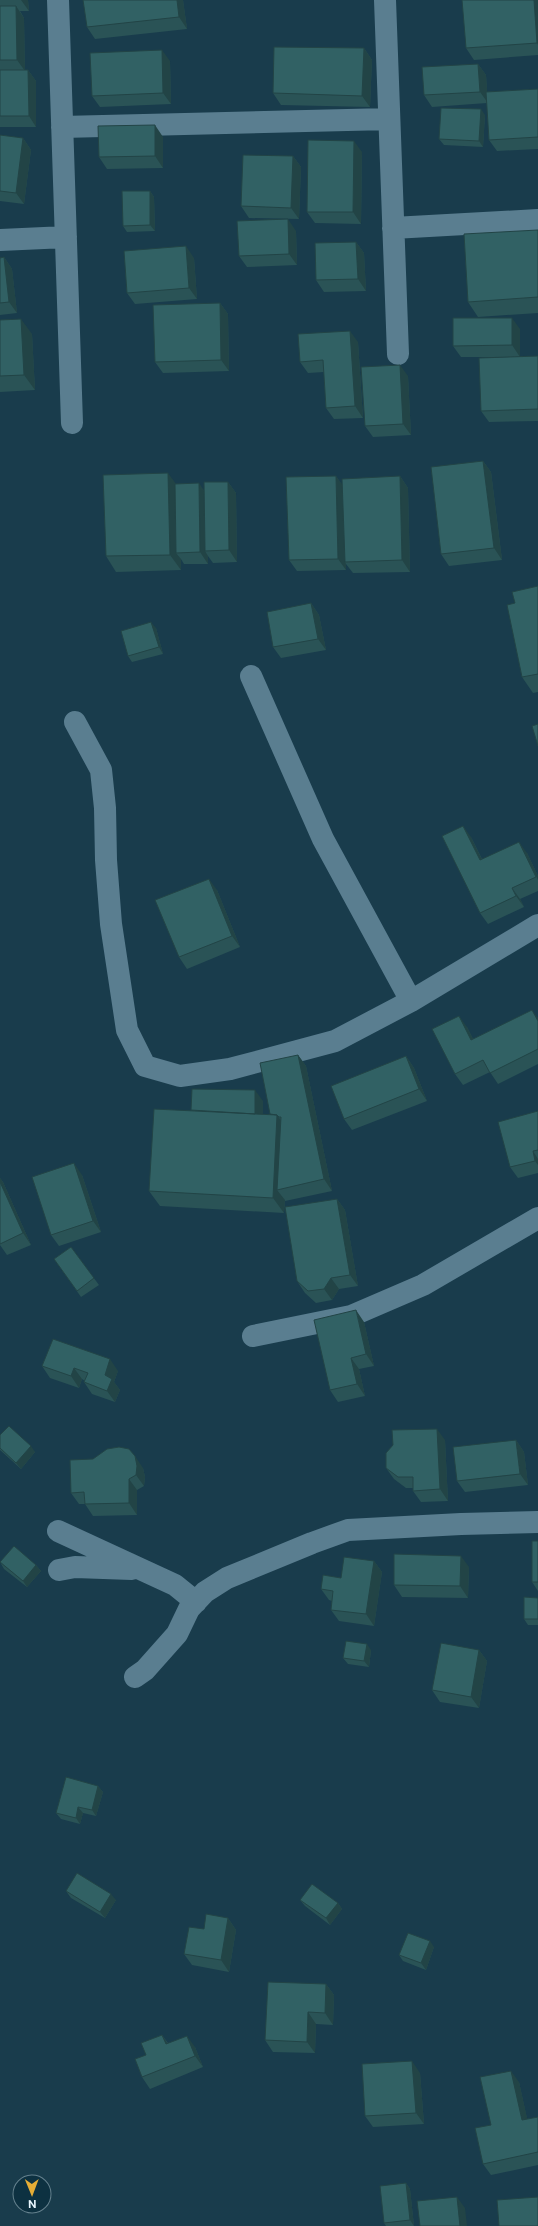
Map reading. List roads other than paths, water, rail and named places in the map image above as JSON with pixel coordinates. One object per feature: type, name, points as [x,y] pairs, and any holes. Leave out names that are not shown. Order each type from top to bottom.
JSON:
[{"type":"street","points":[[58,0],[72,423]]},
{"type":"street","points":[[385,0],[398,354]]},
{"type":"street","points":[[62,127],[389,119]]},
{"type":"street","points":[[393,228],[538,220]]},
{"type":"street","points":[[0,240],[66,237]]},
{"type":"street","points":[[250,676],[323,839],[411,1001]]},
{"type":"street","points":[[75,722],[101,770],[105,808],[106,860],[110,924],[127,1030],[145,1066],[180,1076],[230,1069],[335,1041],[411,1001],[538,925]]},
{"type":"street","points":[[254,1336],[351,1316],[423,1285],[538,1218]]},
{"type":"street","points":[[135,1677],[145,1670],[160,1650],[177,1634],[189,1609],[205,1592],[227,1578],[348,1530],[461,1524],[538,1522]]},
{"type":"street","points":[[58,1530],[175,1585],[196,1602]]},
{"type":"street","points":[[59,1570],[74,1567],[143,1570]]}]
